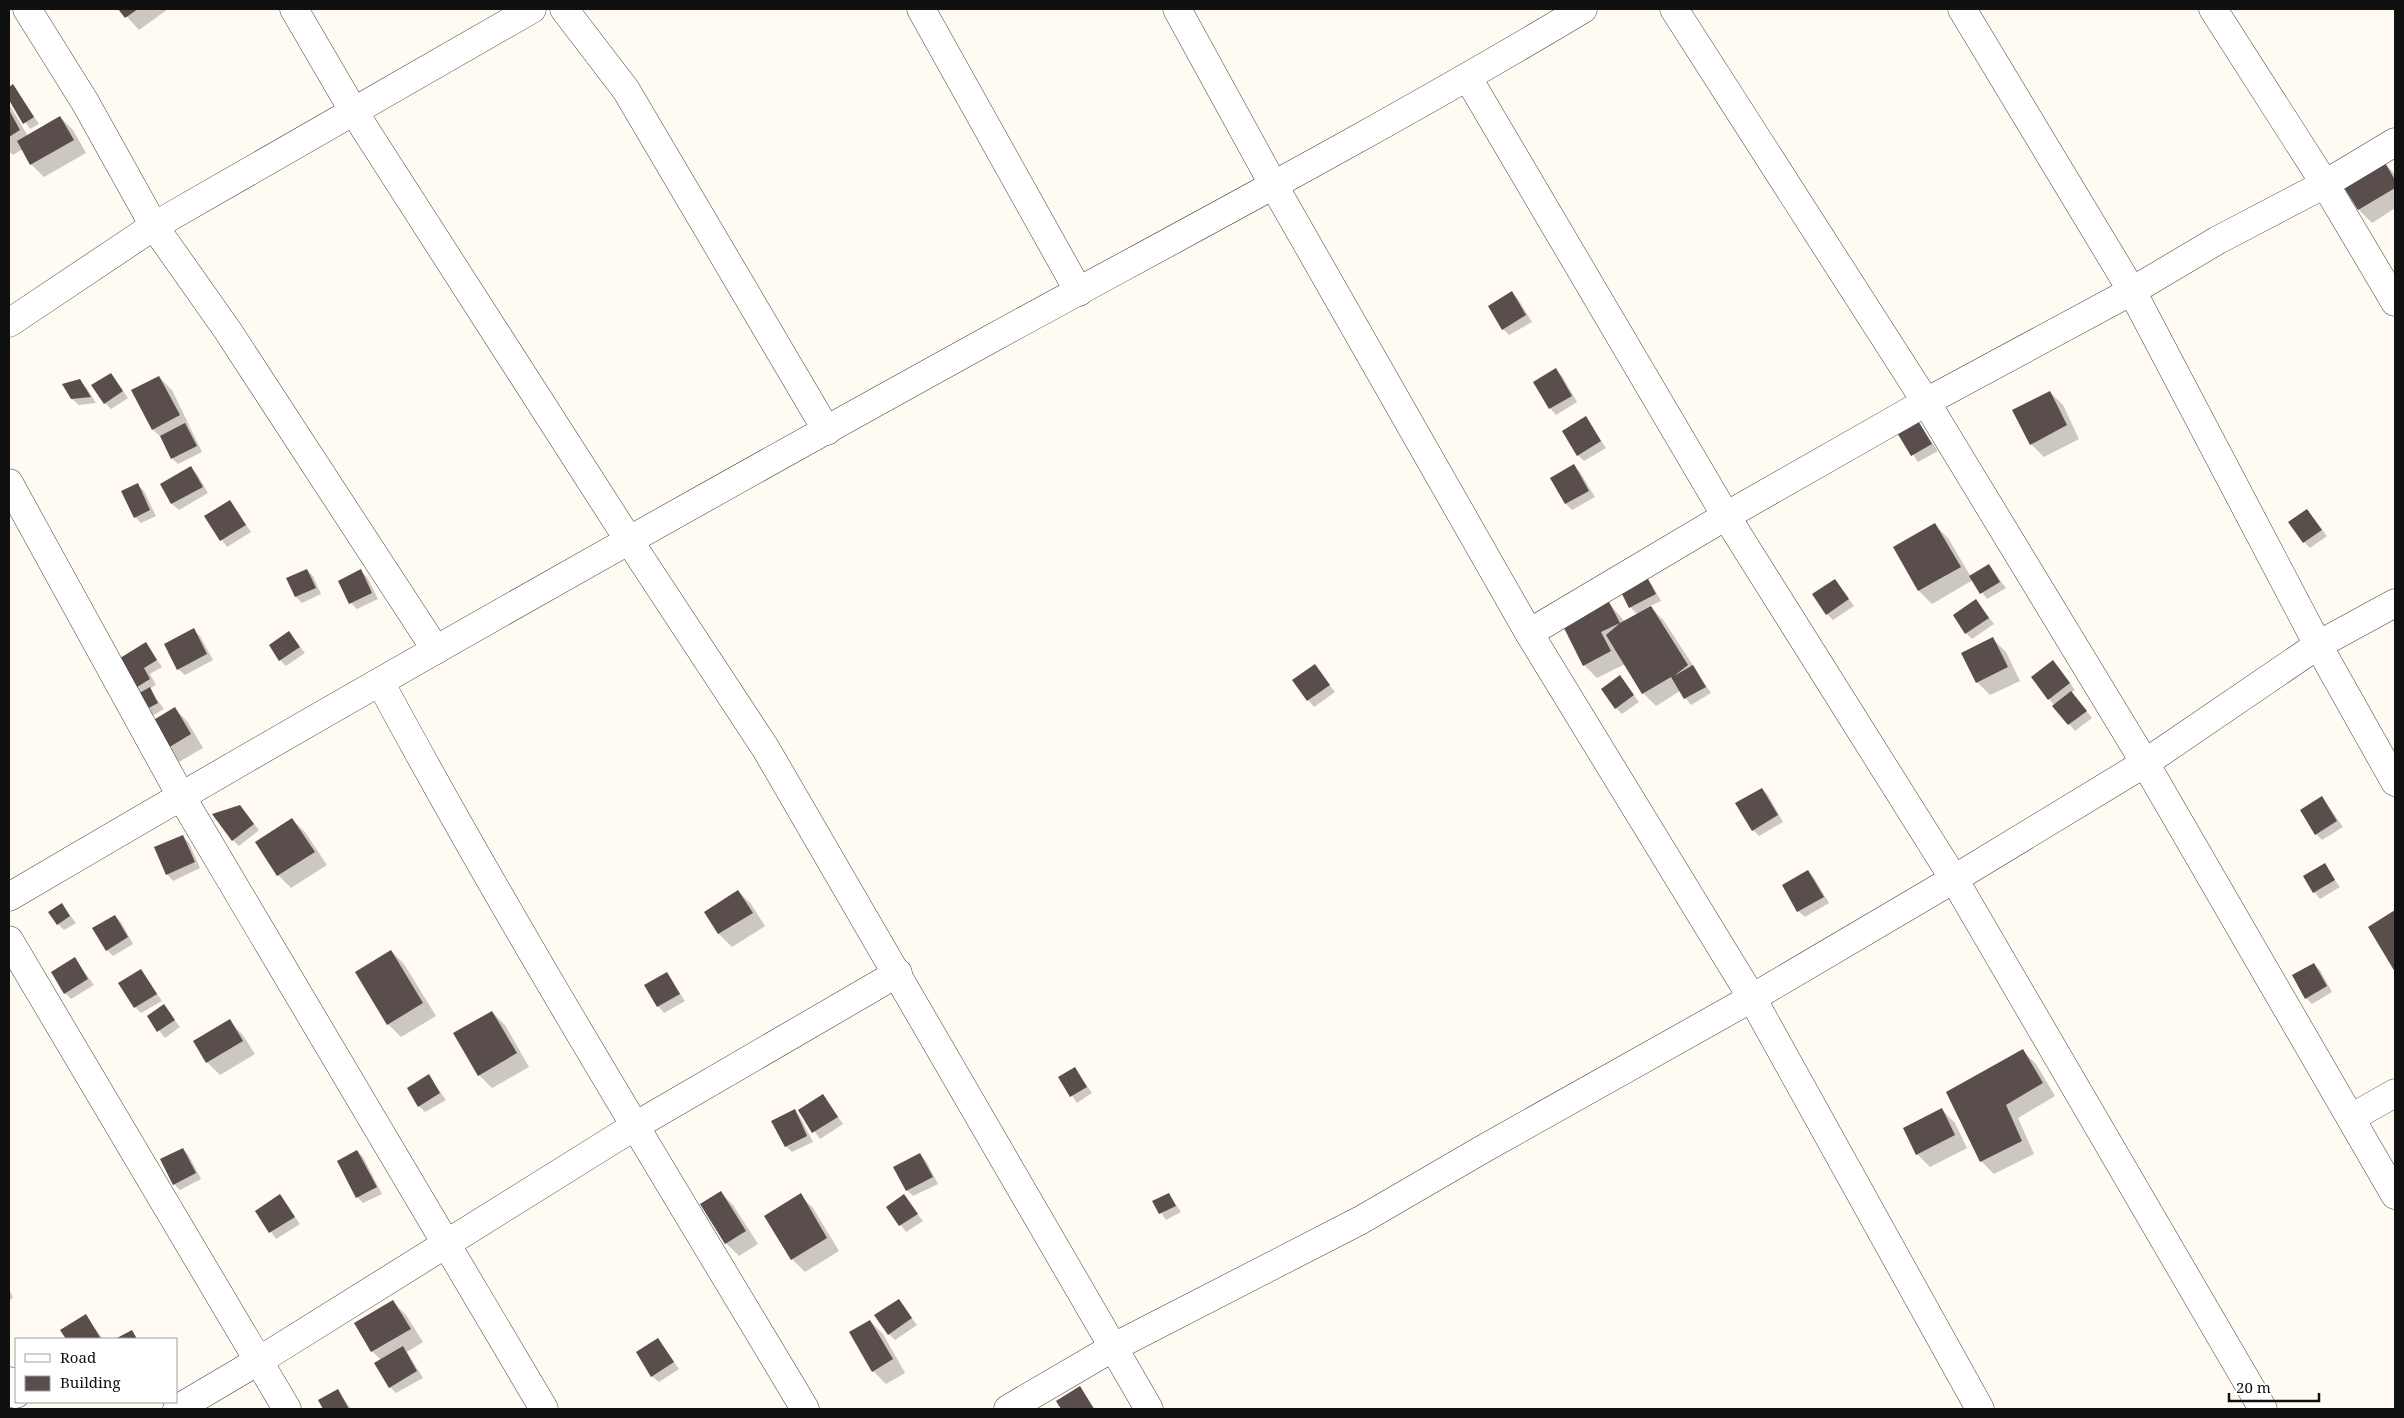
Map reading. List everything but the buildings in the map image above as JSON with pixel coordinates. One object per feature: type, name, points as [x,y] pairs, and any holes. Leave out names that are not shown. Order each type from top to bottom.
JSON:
[{"type":"street","points":[[27,9],[85,102],[154,226],[228,331],[436,650]]},
{"type":"street","points":[[294,9],[354,112],[630,542],[766,748],[1149,1409]]},
{"type":"street","points":[[9,323],[154,226],[532,9]]},
{"type":"street","points":[[564,9],[626,90],[828,431]]},
{"type":"street","points":[[921,9],[1079,292]]},
{"type":"street","points":[[1177,9],[1273,184],[1529,633],[1752,998],[1980,1409]]},
{"type":"street","points":[[9,897],[436,650],[1273,184],[1468,78],[1583,9]]},
{"type":"street","points":[[1674,9],[1926,402],[2145,763],[2395,1195]]},
{"type":"street","points":[[1962,9],[2132,292],[2318,645],[2395,782]]},
{"type":"street","points":[[2213,9],[2325,184],[2395,302]]},
{"type":"street","points":[[1468,78],[1726,516],[1954,879],[2263,1409]]},
{"type":"street","points":[[1529,633],[1726,516],[1926,402],[2132,292],[2218,240],[2325,184],[2395,142]]},
{"type":"street","points":[[9,483],[181,796],[544,1409]]},
{"type":"street","points":[[1008,1409],[1114,1347],[1361,1220],[1483,1149],[1752,998],[1954,879],[2145,763],[2318,645],[2395,603]]},
{"type":"street","points":[[380,682],[443,799],[635,1126],[805,1409]]},
{"type":"street","points":[[9,940],[260,1360],[287,1409]]},
{"type":"street","points":[[177,1409],[260,1360],[635,1126],[898,973]]},
{"type":"street","points":[[2351,1118],[2395,1093]]},
{"type":"street","points":[[9,1381],[15,1392]]}]
